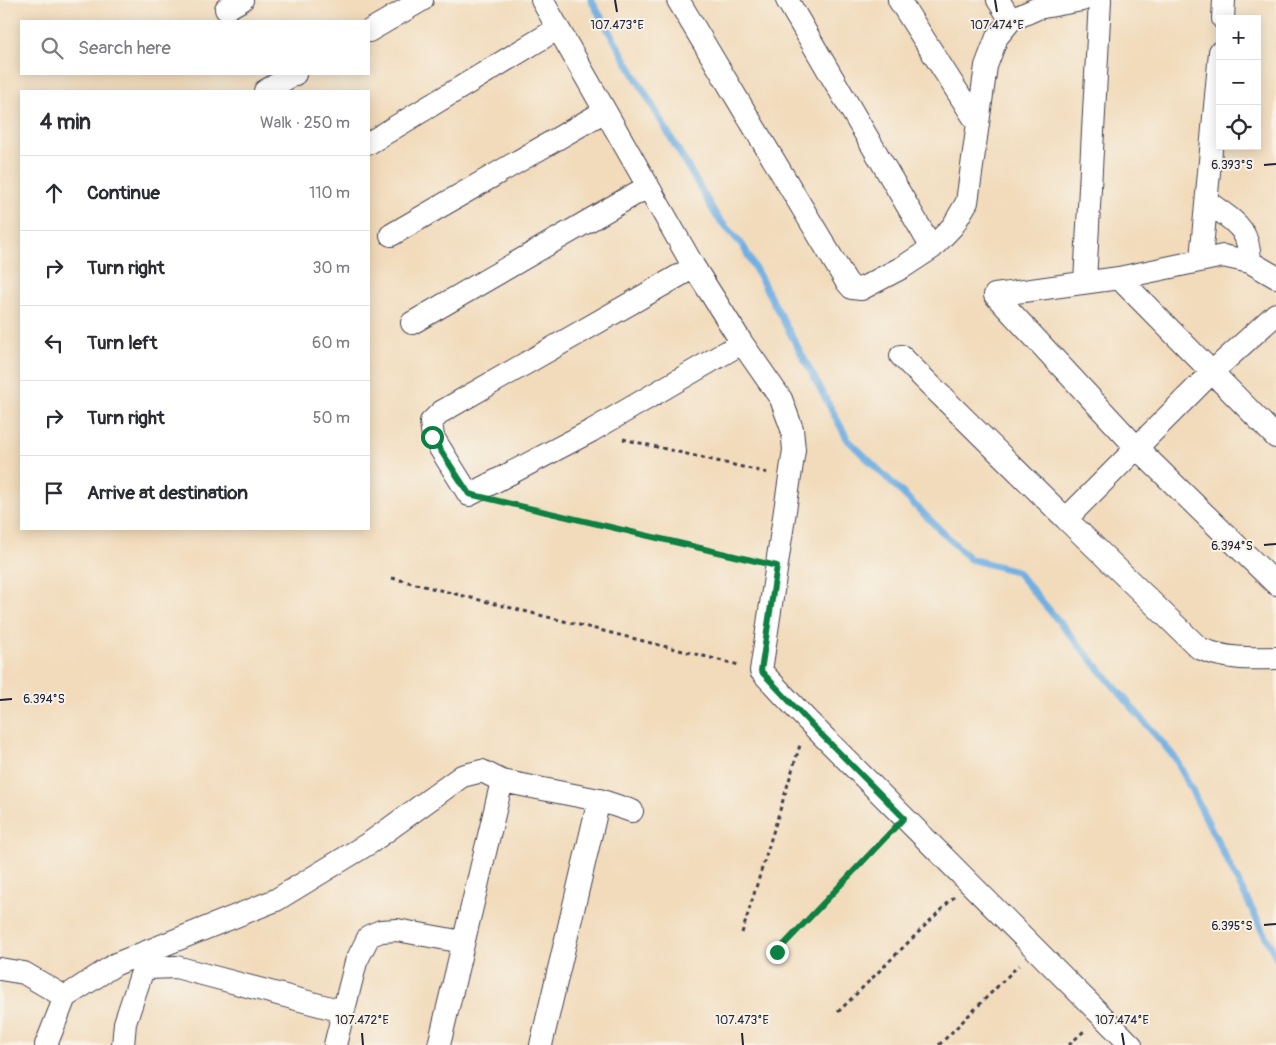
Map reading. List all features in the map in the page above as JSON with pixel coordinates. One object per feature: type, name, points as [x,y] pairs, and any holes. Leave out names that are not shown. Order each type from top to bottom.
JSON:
[{"type":"street","points":[[370,30],[422,0]]},
{"type":"street","points":[[542,0],[694,267],[742,343],[781,399],[792,429],[794,450],[761,671],[807,720],[1131,1045]]},
{"type":"street","points":[[678,0],[825,248],[852,288],[860,289],[903,267],[932,248],[953,226],[967,202],[986,66],[997,37],[1010,20],[1038,8],[1082,0]]},
{"type":"street","points":[[787,0],[932,248]]},
{"type":"street","points":[[899,0],[978,124]]},
{"type":"street","points":[[998,0],[1010,20]]},
{"type":"street","points":[[1085,282],[1100,0]]},
{"type":"street","points":[[1223,15],[1224,0]]},
{"type":"street","points":[[370,142],[557,29]]},
{"type":"street","points":[[1202,259],[1219,60]]},
{"type":"street","points":[[267,90],[293,75]]},
{"type":"street","points":[[391,234],[605,111]]},
{"type":"street","points":[[412,323],[647,187]]},
{"type":"street","points":[[1206,201],[1242,228],[1249,244],[1250,262]]},
{"type":"street","points":[[1276,277],[1250,262],[1224,256],[1202,259],[1119,278],[995,295],[1137,448],[1276,584]]},
{"type":"street","points":[[694,267],[440,412],[431,422],[432,437],[469,494],[591,431],[742,343]]},
{"type":"street","points":[[1119,278],[1276,437]]},
{"type":"street","points":[[1066,519],[1211,373],[1276,314]]},
{"type":"street","points":[[901,356],[1199,648],[1210,653],[1245,659],[1276,658]]},
{"type":"street","points":[[46,1045],[65,997],[116,964],[276,900],[371,842],[462,776],[482,771],[502,781],[599,800],[632,811]]},
{"type":"street","points":[[439,1045],[502,781]]},
{"type":"street","points":[[541,1045],[599,800]]},
{"type":"street","points":[[335,1045],[342,1011],[356,962],[370,936],[381,931],[396,930],[463,942]]},
{"type":"street","points":[[124,1045],[125,1023],[142,972],[148,968],[176,967],[342,1011]]},
{"type":"street","points":[[0,969],[24,974],[65,997]]},
{"type":"path","points":[[591,431],[789,478]]},
{"type":"path","points":[[469,494],[777,566]]},
{"type":"path","points":[[392,578],[761,671]]},
{"type":"path","points":[[742,933],[807,720]]},
{"type":"path","points":[[777,952],[904,818]]},
{"type":"path","points":[[838,1012],[969,882]]},
{"type":"path","points":[[939,1045],[1035,949]]},
{"type":"waterway","points":[[591,0],[717,217],[743,246],[848,440],[970,559],[1016,571],[1176,759],[1276,957]]},
{"type":"route","points":[[432,437],[469,494],[777,566],[761,671],[904,818],[777,952]]}]
